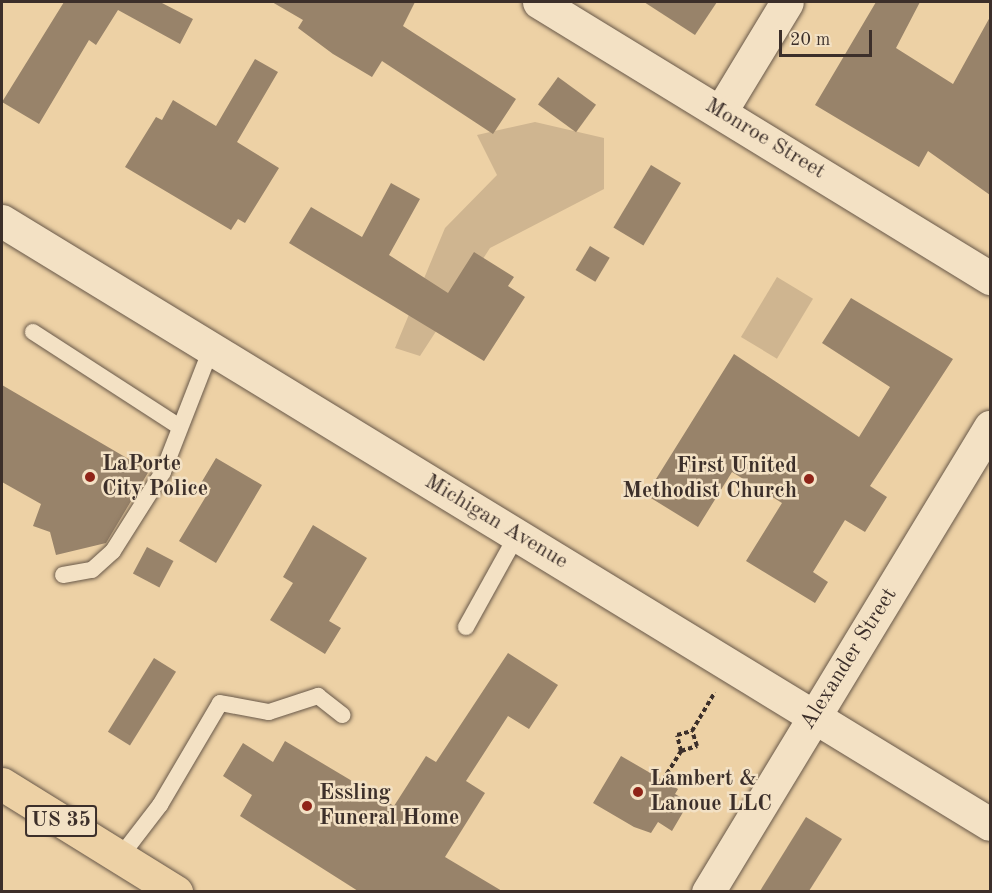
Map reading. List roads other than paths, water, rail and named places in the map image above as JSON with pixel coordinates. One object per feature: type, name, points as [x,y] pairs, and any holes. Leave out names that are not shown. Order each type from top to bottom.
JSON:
[{"type":"main road","name":"US 35","points":[[2,784],[176,891]]},
{"type":"street","name":"Monroe Street","points":[[539,2],[721,111],[990,278]]},
{"type":"street","points":[[721,111],[787,2]]},
{"type":"street","name":"Michigan Avenue","points":[[2,221],[990,824]]},
{"type":"street","name":"Alexander Street","points":[[708,891],[990,427]]},
{"type":"lane","points":[[33,332],[177,425]]},
{"type":"lane","points":[[63,575],[92,570],[113,551],[163,472],[177,425],[211,349]]},
{"type":"lane","points":[[466,627],[517,535]]},
{"type":"lane","points":[[120,857],[160,805],[220,703],[269,712],[318,696],[342,715]]},
{"type":"place","name":"LaPorte City Police","points":[[90,477]]},
{"type":"place","name":"First United Methodist Church","points":[[809,479]]},
{"type":"place","name":"Lambert & Lanoue LLC","points":[[638,792]]},
{"type":"place","name":"Essling Funeral Home","points":[[307,806]]}]
